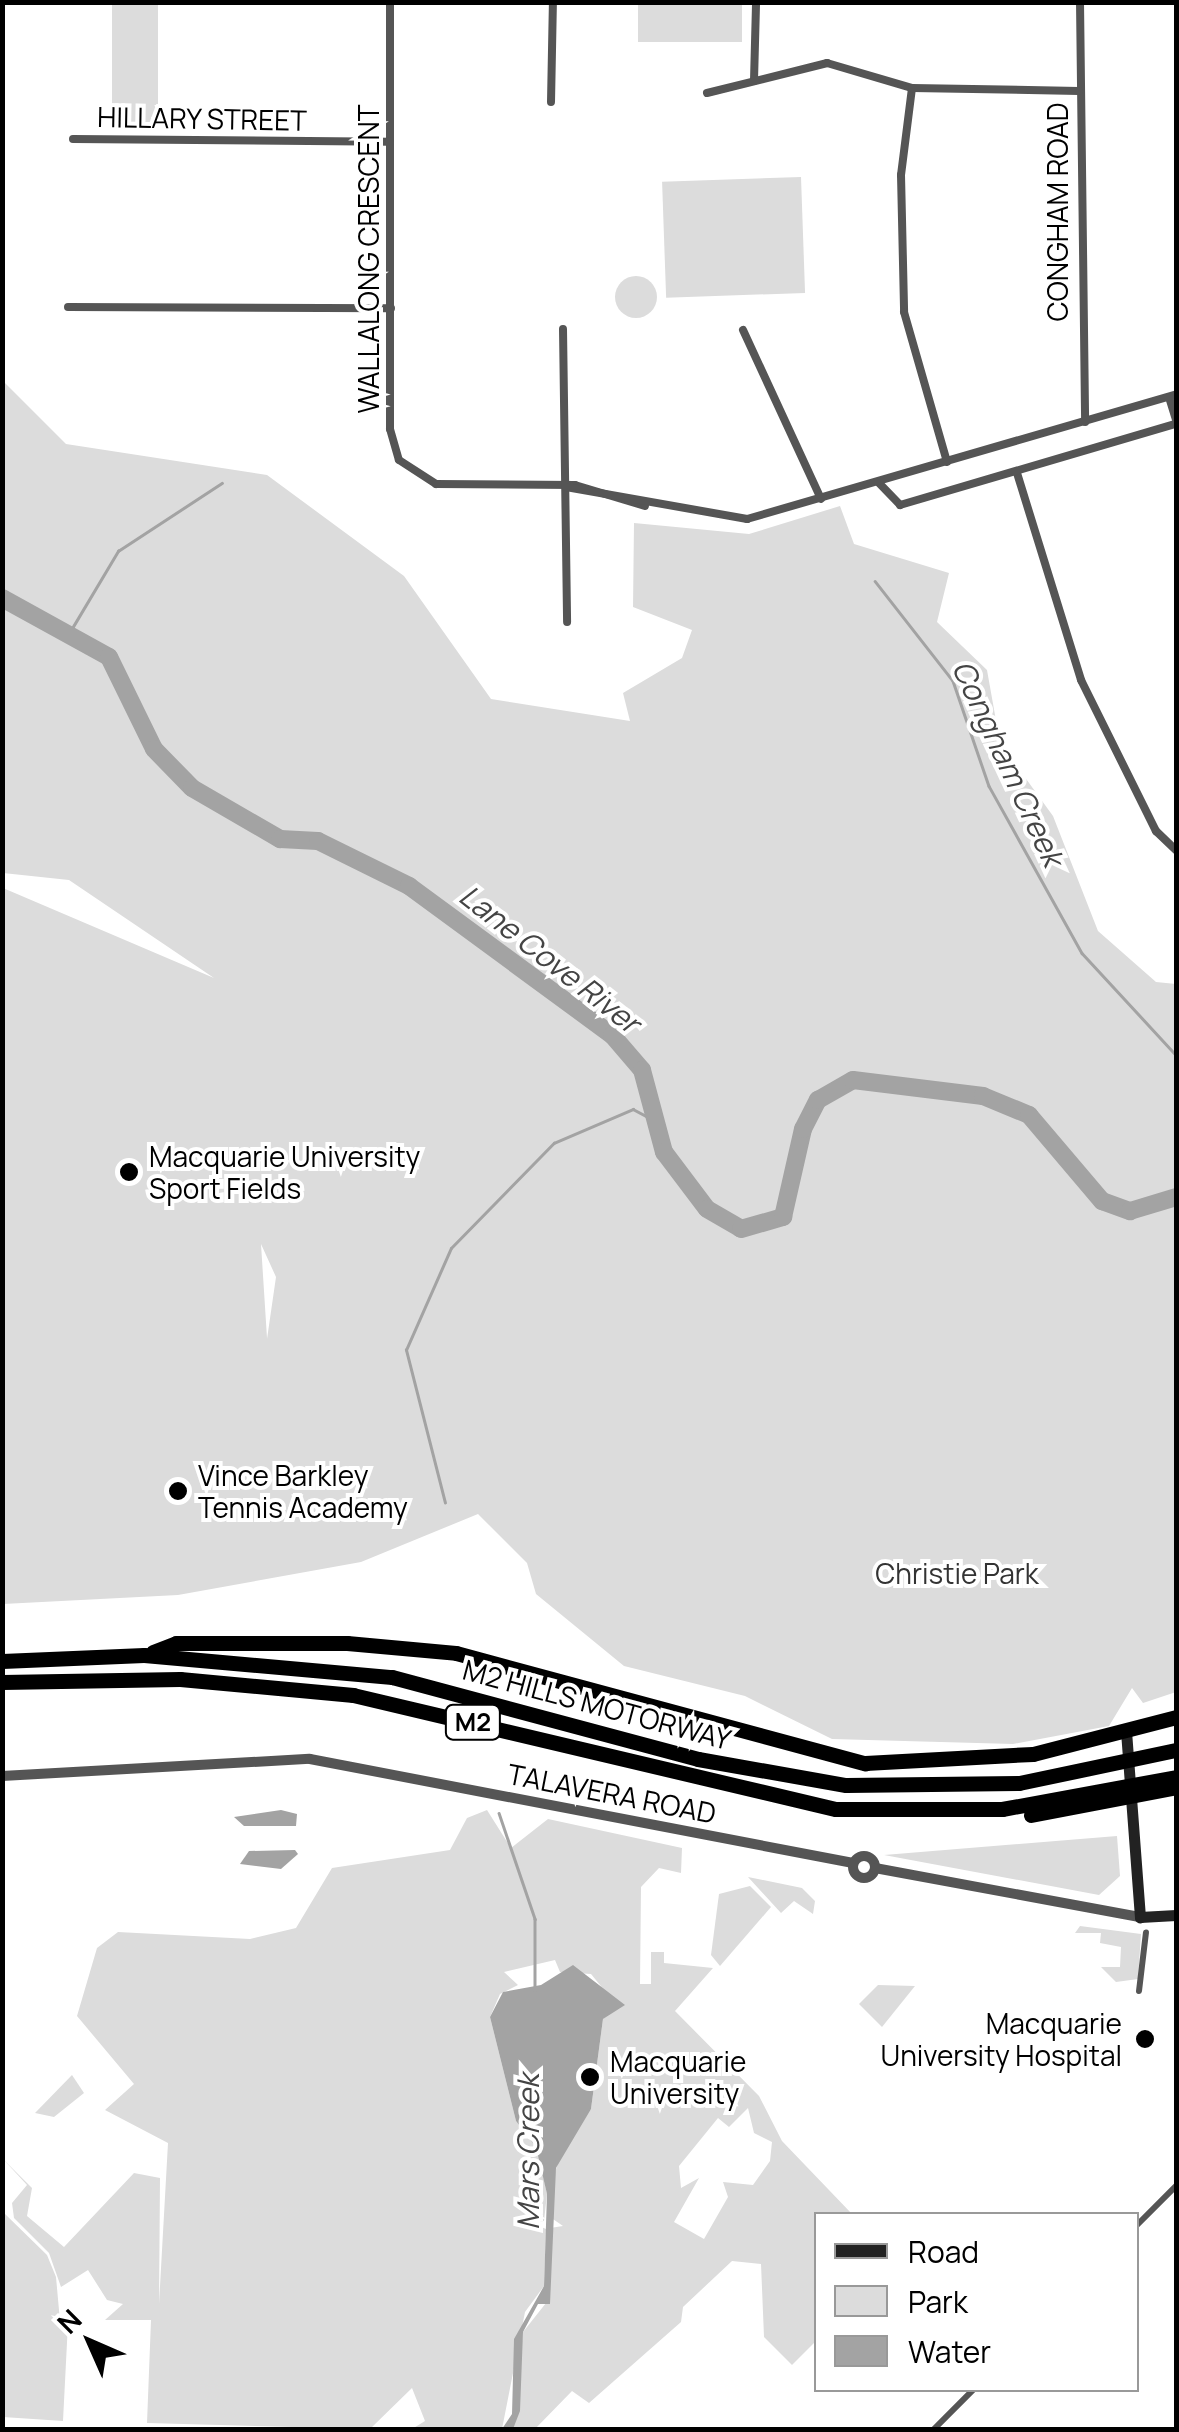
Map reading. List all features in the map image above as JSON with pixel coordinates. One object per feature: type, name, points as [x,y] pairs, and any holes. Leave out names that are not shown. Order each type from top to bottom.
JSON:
[{"type":"highway","name":"M2","points":[[144,1655],[194,1643],[456,1653],[865,1763],[1032,1754],[1126,1739],[1176,1717]]},
{"type":"highway","name":"M2 HILLS MOTORWAY","points":[[2,1661],[144,1655],[392,1677],[698,1759],[846,1785],[1020,1782],[1176,1750]]},
{"type":"highway","name":"M2 HILLS MOTORWAY","points":[[2,1682],[180,1679],[335,1693],[781,1800],[938,1811],[1069,1800],[1176,1776]]},
{"type":"highway","name":"M2","points":[[938,1811],[1053,1814],[1176,1788]]},
{"type":"main road","points":[[1126,1739],[1140,1916],[1176,1916]]},
{"type":"street","name":"WALLALONG CRESCENT","points":[[390,2],[391,438],[408,470],[436,484],[564,487],[645,506],[739,520],[1173,396]]},
{"type":"street","points":[[551,102],[552,2]]},
{"type":"street","points":[[754,81],[756,2]]},
{"type":"street","name":"CONGHAM ROAD","points":[[1080,2],[1084,422]]},
{"type":"street","points":[[706,93],[827,63],[912,88],[1080,91]]},
{"type":"street","points":[[912,88],[902,174],[904,312],[947,462]]},
{"type":"street","name":"HILLARY STREET","points":[[73,140],[390,142]]},
{"type":"street","points":[[68,307],[391,308]]},
{"type":"street","points":[[563,329],[567,622]]},
{"type":"street","points":[[744,330],[822,499]]},
{"type":"street","points":[[878,482],[900,505],[1017,472],[1176,422],[1173,396]]},
{"type":"street","points":[[1017,472],[1081,680],[1156,830],[1176,850]]},
{"type":"street","name":"TALAVERA ROAD","points":[[2,1776],[310,1758],[853,1864],[860,1878],[875,1868],[1140,1916]]},
{"type":"street","points":[[1139,1991],[1146,1932]]},
{"type":"street","points":[[1139,2223],[1176,2186]]},
{"type":"street","points":[[933,2430],[971,2392]]},
{"type":"green space","points":[[112,3],[158,3],[158,129],[112,129]]},
{"type":"green space","points":[[638,3],[742,3],[742,42],[638,42]]},
{"type":"green space","points":[[801,177],[805,293],[666,298],[662,182]]},
{"type":"green space","points":[[636,276],[651,282],[657,297],[651,312],[636,318],[621,312],[615,297],[621,282]]},
{"type":"green space","name":"Christie Park","points":[[3,381],[66,444],[267,475],[404,576],[491,699],[630,721],[623,693],[682,658],[692,630],[633,607],[634,523],[749,534],[840,506],[854,544],[949,573],[937,622],[987,670],[1000,743],[1053,816],[1098,931],[1156,982],[1176,984],[1176,1692],[1143,1703],[1132,1688],[1109,1726],[1013,1744],[832,1739],[745,1696],[624,1666],[536,1594],[527,1563],[478,1514],[361,1562],[178,1595],[3,1604],[3,888],[214,978],[69,880],[3,873]],"holes":[[[261,1244],[276,1277],[267,1339]]]},
{"type":"green space","points":[[487,1810],[511,1848],[548,1819],[682,1848],[681,1873],[659,1868],[641,1887],[640,1984],[651,1984],[651,1952],[664,1952],[664,1963],[713,1968],[675,2011],[759,2096],[782,2141],[850,2212],[814,2212],[814,2343],[792,2365],[764,2337],[761,2264],[732,2261],[683,2307],[681,2322],[589,2403],[572,2391],[535,2429],[513,2429],[523,2332],[546,2303],[550,2228],[563,2226],[550,2217],[553,2178],[567,2136],[591,2109],[603,2019],[618,2007],[591,1974],[560,1972],[555,1960],[504,1972],[518,1985],[500,1994],[490,2017],[516,2121],[537,2147],[547,2194],[544,2221],[532,2223],[546,2229],[544,2286],[525,2312],[502,2429],[412,2429],[425,2421],[412,2388],[370,2429],[147,2423],[151,2320],[105,2320],[123,2304],[107,2300],[88,2270],[61,2287],[49,2253],[14,2218],[12,2203],[27,2185],[3,2159],[32,2188],[27,2216],[64,2247],[134,2173],[160,2178],[159,2304],[168,2143],[105,2110],[134,2084],[77,2016],[97,1948],[118,1932],[250,1939],[296,1928],[332,1868],[450,1850],[467,1818]],"holes":[[[748,2108],[754,2133],[772,2142],[770,2161],[753,2185],[723,2182],[728,2197],[704,2239],[674,2222],[699,2178],[681,2188],[679,2166],[718,2118],[729,2127]]]},
{"type":"green space","points":[[1117,1836],[1120,1876],[1099,1895],[884,1855]]},
{"type":"green space","points":[[748,1877],[802,1888],[815,1901],[813,1914],[794,1901],[781,1913]]},
{"type":"green space","points":[[750,1886],[771,1907],[720,1966],[711,1955],[719,1894]]},
{"type":"green space","points":[[1080,1926],[1141,1934],[1138,1979],[1116,1982],[1101,1967],[1120,1967],[1121,1947],[1100,1943],[1101,1933],[1075,1933]]},
{"type":"green space","points":[[878,1985],[915,1986],[882,2027],[859,2004]]},
{"type":"green space","points":[[72,2075],[84,2093],[54,2117],[35,2113]]},
{"type":"green space","points":[[3,2212],[47,2255],[56,2277],[60,2321],[68,2323],[63,2421],[3,2417]]},
{"type":"water","points":[[281,1810],[297,1814],[296,1826],[244,1826],[234,1817]]},
{"type":"water","points":[[295,1850],[298,1854],[281,1869],[240,1864],[249,1851]]},
{"type":"water","points":[[573,1965],[625,2005],[603,2019],[591,2109],[556,2168],[550,2304],[538,2304],[523,2332],[520,2411],[513,2429],[502,2429],[512,2414],[514,2339],[544,2286],[547,2194],[536,2147],[516,2121],[490,2017],[503,1992],[541,1985]]},
{"type":"waterway","points":[[68,635],[118,551],[222,483]]},
{"type":"waterway","name":"Congham Creek","points":[[875,581],[953,681],[989,786],[1082,953],[1176,1055]]},
{"type":"waterway","name":"Lane Cove River","points":[[2,598],[109,657],[154,749],[192,788],[280,839],[318,841],[409,886],[612,1035],[642,1070],[664,1152],[707,1209],[741,1229],[783,1217],[803,1129],[818,1100],[853,1080],[983,1096],[1029,1115],[1102,1201],[1130,1211],[1176,1197]]},
{"type":"waterway","name":"Mars Creek","points":[[445,1503],[406,1350],[451,1248],[554,1143],[633,1109],[656,1121]]},
{"type":"waterway","name":"Mars Creek","points":[[499,1813],[535,1919],[535,1990]]},
{"type":"place","name":"Macquarie University Sport Fields","points":[[129,1172]]},
{"type":"place","name":"Vince Barkley Tennis Academy","points":[[178,1491]]},
{"type":"place","name":"Macquarie University Hospital","points":[[1145,2039]]},
{"type":"place","name":"Macquarie University","points":[[590,2077]]}]
